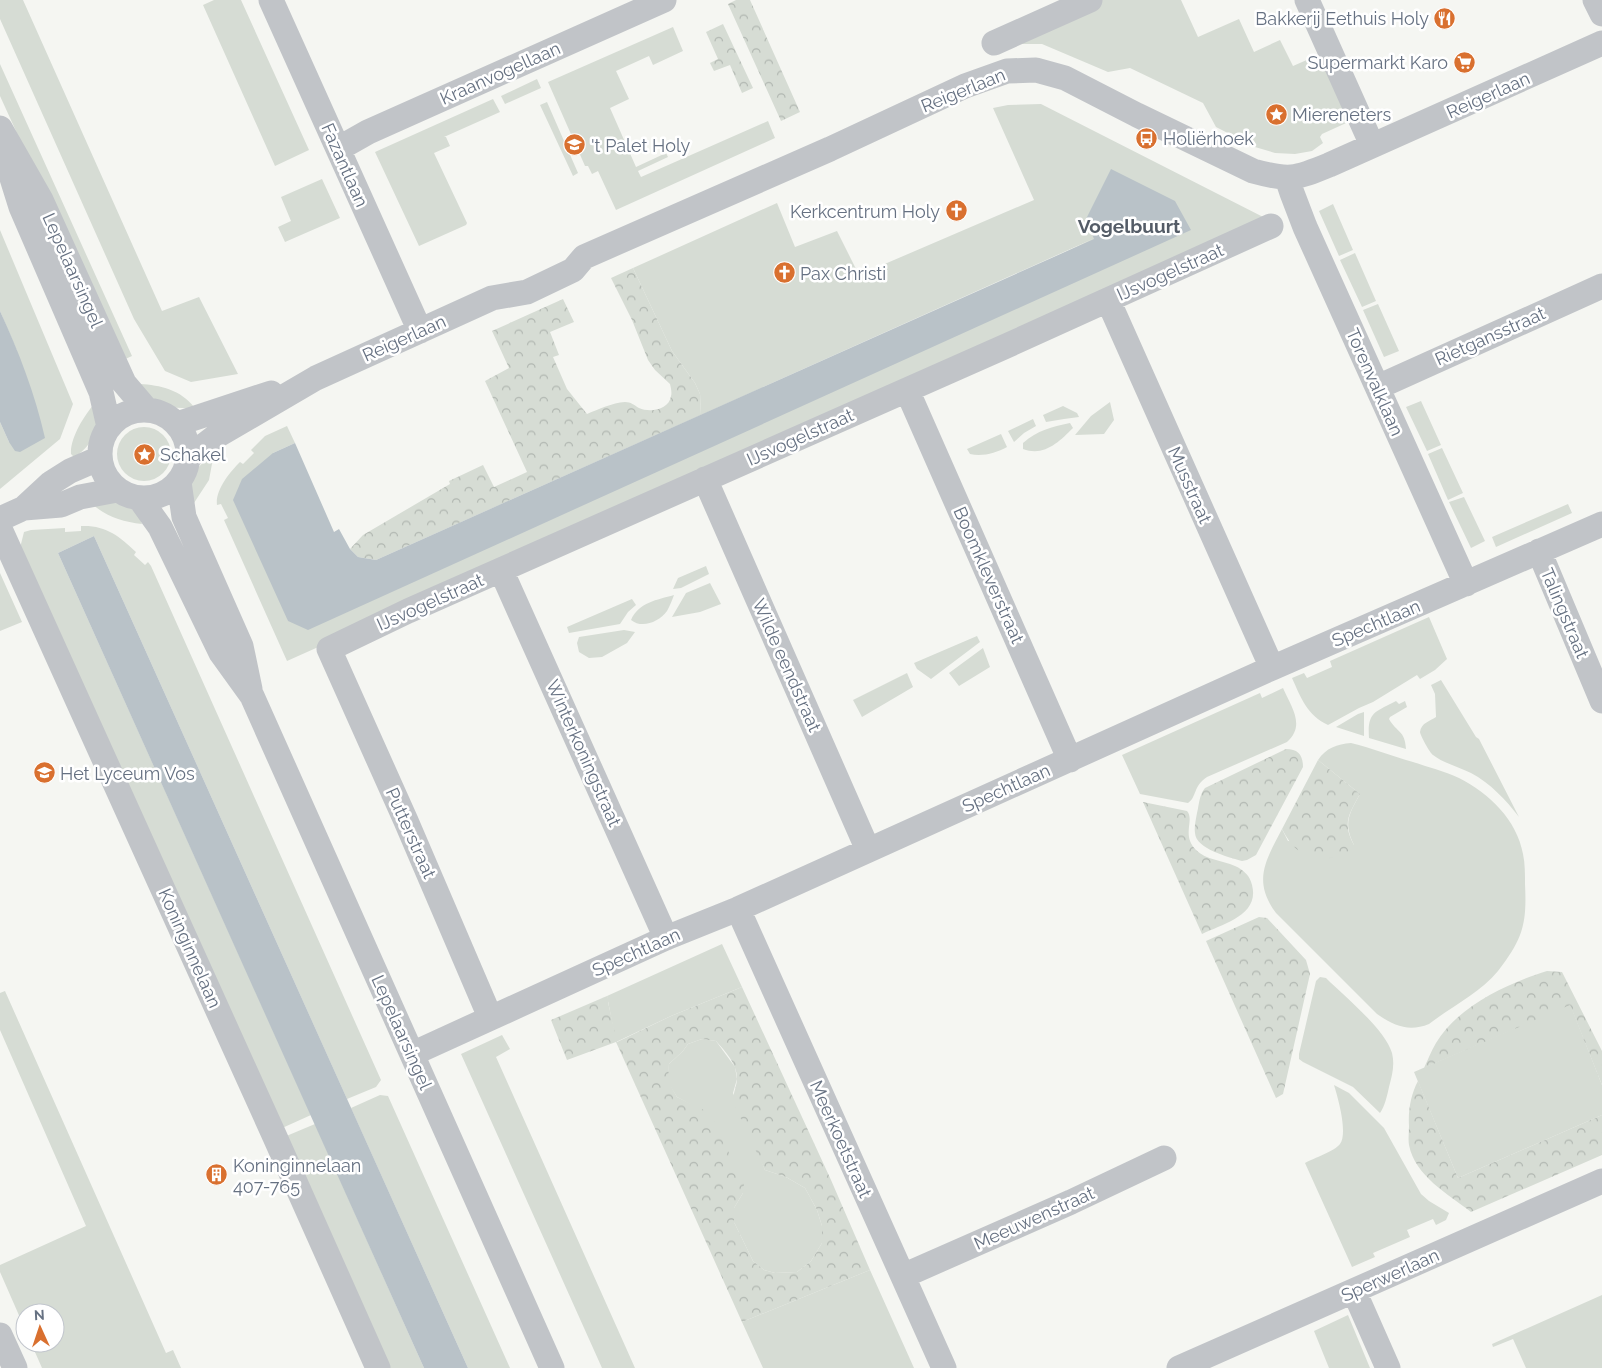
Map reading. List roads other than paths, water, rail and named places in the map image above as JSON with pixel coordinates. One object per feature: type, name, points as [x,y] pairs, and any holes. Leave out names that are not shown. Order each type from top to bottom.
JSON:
[{"type":"street","name":"Fazantlaan","points":[[271,0],[420,331]]},
{"type":"street","name":"Kraanvogellaan","points":[[338,149],[368,132],[664,0]]},
{"type":"street","name":"Reigerlaan","points":[[994,43],[1090,0]]},
{"type":"street","points":[[1307,0],[1372,145]]},
{"type":"street","points":[[1596,0],[1602,14]]},
{"type":"street","name":"Reigerlaan","points":[[177,424],[316,378],[492,298],[520,276],[566,255],[584,257],[830,149],[965,86],[1006,71],[1036,70],[1065,78],[1253,171],[1287,178],[1297,177],[1313,171],[1404,132],[1602,43]]},
{"type":"street","name":"Lepelaarsingel","points":[[0,128],[41,200],[124,383],[147,410]]},
{"type":"street","name":"Lepelaarsingel","points":[[0,140],[21,207],[102,392],[109,428]]},
{"type":"street","name":"Torenvalklaan","points":[[1287,178],[1306,227],[1466,584]]},
{"type":"street","name":"IJsvogelstraat","points":[[328,649],[408,611],[908,390],[1272,226]]},
{"type":"street","name":"Rietgansstraat","points":[[1378,387],[1602,286]]},
{"type":"street","name":"Musstraat","points":[[1108,300],[1272,668]]},
{"type":"street","name":"Reigerlaan","points":[[189,457],[216,437],[316,378]]},
{"type":"street","name":"Boomkleverstraat","points":[[908,390],[1070,760]]},
{"type":"street","points":[[24,508],[60,505],[80,496],[128,494],[158,497],[173,488],[186,470],[189,457],[188,450],[185,436],[177,424],[160,413],[147,410],[133,411],[120,417],[103,437],[100,447],[100,458],[107,479],[128,494]]},
{"type":"street","points":[[0,519],[24,508],[51,483],[70,471],[100,458]]},
{"type":"street","name":"Wilde eendstraat","points":[[705,479],[868,850]]},
{"type":"street","name":"Lepelaarsingel","points":[[179,482],[184,517],[241,646],[252,696],[552,1368]]},
{"type":"street","name":"Lepelaarsingel","points":[[128,494],[160,527],[221,653],[252,696]]},
{"type":"street","name":"Spechtlaan","points":[[412,1054],[666,938],[738,909],[1272,668],[1602,524]]},
{"type":"street","name":"Koninginnelaan","points":[[0,529],[276,1137],[378,1368]]},
{"type":"street","name":"Talingstraat","points":[[1539,551],[1602,701]]},
{"type":"street","name":"Winterkoningstraat","points":[[501,570],[666,938]]},
{"type":"street","name":"Putterstraat","points":[[328,649],[414,840],[490,1017]]},
{"type":"street","name":"Meerkoetstraat","points":[[738,909],[944,1368]]},
{"type":"street","name":"Meeuwenstraat","points":[[903,1276],[1071,1202],[1164,1158]]},
{"type":"street","name":"Sperwerlaan","points":[[1179,1368],[1602,1181]]},
{"type":"street","points":[[1354,1291],[1388,1368]]},
{"type":"street","points":[[0,1335],[15,1368]]},
{"type":"place","name":"Bakkerij Eethuis Holy","points":[[1445,18]]},
{"type":"place","name":"Supermarkt Karo","points":[[1464,62]]},
{"type":"place","name":"Miereneters","points":[[1276,114]]},
{"type":"place","name":"Holiërhoek","points":[[1147,138]]},
{"type":"place","name":"'t Palet Holy","points":[[575,145]]},
{"type":"place","name":"Kerkcentrum Holy","points":[[956,211]]},
{"type":"place","name":"Pax Christi","points":[[784,273]]},
{"type":"place","name":"Schakel","points":[[144,454]]},
{"type":"place","name":"Het Lyceum Vos","points":[[44,773]]},
{"type":"place","name":"Koninginnelaan 407-765","points":[[217,1175]]},
{"type":"district","name":"Vogelbuurt","points":[[1129,226]]}]
